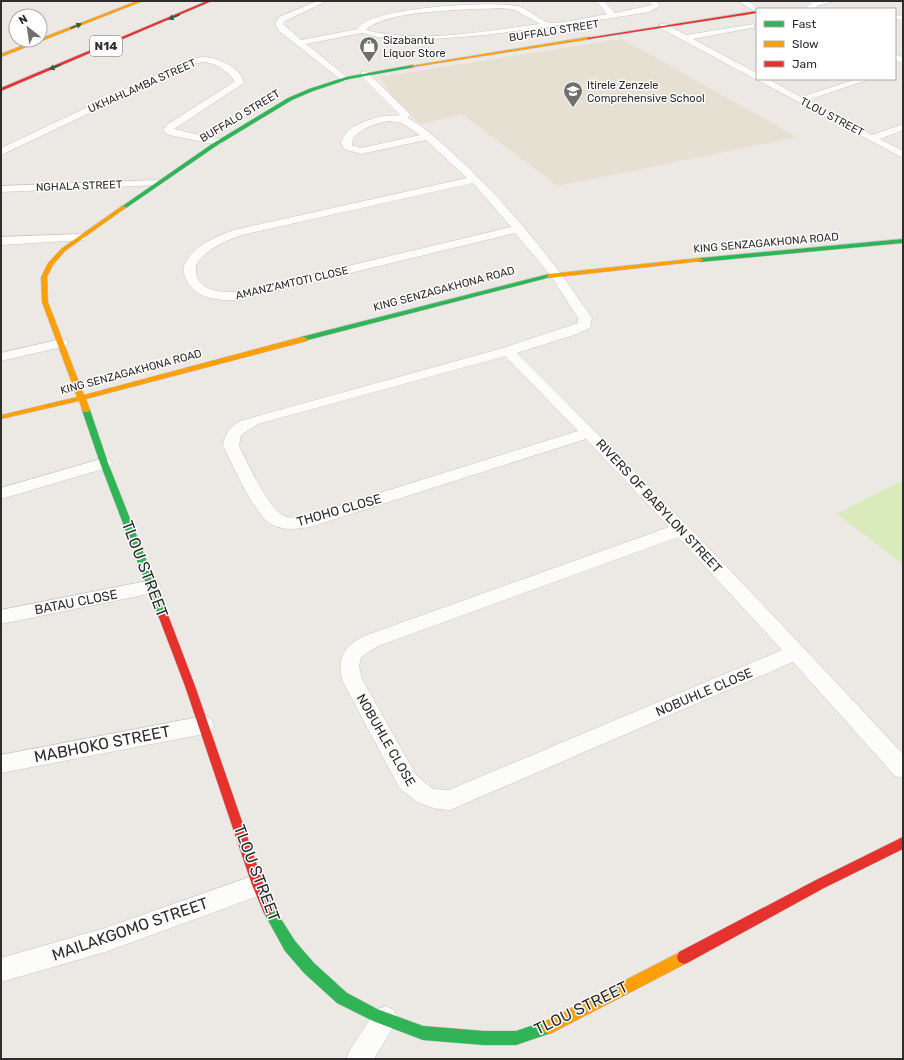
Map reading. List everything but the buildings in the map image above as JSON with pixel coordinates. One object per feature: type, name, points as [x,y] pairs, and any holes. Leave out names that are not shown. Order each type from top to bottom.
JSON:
[{"type":"main road","name":"N14","points":[[1,56],[141,1]]},
{"type":"main road","name":"N14","points":[[1,90],[210,1]]},
{"type":"main road","name":"BUFFALO STREET","points":[[82,398],[45,302],[43,281],[49,266],[66,248],[156,183],[218,142],[285,102],[317,88],[364,74],[756,10]]},
{"type":"main road","name":"KING SENZAGAKHONA ROAD","points":[[1,417],[82,398],[374,320],[556,274],[903,242]]},
{"type":"main road","name":"TLOU STREET","points":[[82,398],[104,463],[204,725],[258,885],[272,918],[290,946],[309,968],[342,998],[385,1019],[423,1033],[484,1038],[516,1038],[546,1028],[777,908],[856,864],[903,843]]},
{"type":"street","points":[[323,1],[279,22],[282,29],[344,79]]},
{"type":"street","points":[[600,1],[612,15]]},
{"type":"street","points":[[299,43],[362,31],[387,37],[411,39],[486,33],[548,25],[653,8],[656,6],[653,1]]},
{"type":"street","points":[[742,1],[756,9]]},
{"type":"street","points":[[810,8],[815,4],[831,1]]},
{"type":"street","points":[[362,31],[362,28],[366,24],[387,15],[502,6],[517,8],[548,25]]},
{"type":"street","points":[[663,26],[756,76]]},
{"type":"street","points":[[685,38],[751,26]]},
{"type":"street","name":"UKHAHLAMBA STREET","points":[[1,152],[190,62],[204,60],[220,63],[238,78],[239,83],[171,126],[168,130],[173,133],[218,142]]},
{"type":"street","points":[[741,68],[752,65]]},
{"type":"street","points":[[364,74],[405,114],[402,120]]},
{"type":"street","name":"TLOU STREET","points":[[763,80],[903,155]]},
{"type":"street","points":[[800,100],[863,80]]},
{"type":"street","points":[[426,137],[361,151],[348,147],[346,143],[347,139],[354,132],[371,122],[393,119],[409,122],[475,179],[556,274],[585,318],[585,325],[572,331],[508,351]]},
{"type":"street","points":[[872,138],[903,127]]},
{"type":"street","name":"AMANZ'AMTOTI CLOSE","points":[[475,179],[238,232],[212,244],[199,254],[190,265],[192,279],[195,285],[207,293],[226,297],[239,296],[518,229]]},
{"type":"street","name":"NGHALA STREET","points":[[1,189],[156,183]]},
{"type":"street","points":[[1,241],[80,238]]},
{"type":"street","points":[[1,357],[61,343]]},
{"type":"street","name":"RIVERS OF BABYLON STREET","points":[[508,351],[681,529],[797,652],[903,769]]},
{"type":"street","name":"THOHO CLOSE","points":[[508,351],[255,420],[236,430],[230,438],[231,446],[270,517],[279,522],[292,524],[310,521],[589,433]]},
{"type":"street","points":[[1,494],[104,463]]},
{"type":"street","name":"NOBUHLE CLOSE","points":[[681,529],[371,641],[356,650],[349,659],[349,668],[352,680],[408,782],[417,791],[435,801],[450,800],[797,652]]},
{"type":"street","name":"BATAU CLOSE","points":[[1,616],[152,587]]},
{"type":"street","name":"MABHOKO STREET","points":[[1,764],[204,725]]},
{"type":"street","name":"MAILAKGOMO STREET","points":[[1,970],[105,940],[258,885]]},
{"type":"street","points":[[359,1059],[385,1019]]},
{"type":"shaded area","name":"Itirele Zenzele Comprehensive School","points":[[622,39],[797,137],[558,186],[462,114],[420,124],[396,101],[379,77]]},
{"type":"green space","points":[[903,480],[903,564],[837,514]]},
{"type":"traffic: fast","points":[[124,207],[214,145],[290,99],[311,90],[348,78],[413,66]]},
{"type":"traffic: fast","points":[[700,260],[903,241]]},
{"type":"traffic: fast","points":[[304,339],[549,276]]},
{"type":"traffic: fast","points":[[86,410],[104,463],[163,615]]},
{"type":"traffic: fast","points":[[268,909],[290,946],[309,968],[342,998],[373,1014],[423,1033],[484,1038],[516,1038],[549,1027]]},
{"type":"traffic: slow","points":[[1,56],[141,1]]},
{"type":"traffic: slow","points":[[413,66],[589,38]]},
{"type":"traffic: slow","points":[[86,410],[45,302],[44,277],[50,264],[63,250],[124,207]]},
{"type":"traffic: slow","points":[[549,276],[700,260]]},
{"type":"traffic: slow","points":[[1,417],[82,398],[304,339]]},
{"type":"traffic: slow","points":[[549,1027],[684,957]]},
{"type":"traffic: jam","points":[[1,90],[210,1]]},
{"type":"traffic: jam","points":[[589,38],[756,12]]},
{"type":"traffic: jam","points":[[163,615],[190,686],[258,885],[268,909]]},
{"type":"traffic: jam","points":[[684,957],[820,884],[903,843]]},
{"type":"place","name":"Sizabantu Liquor Store","points":[[369,63]]},
{"type":"place","name":"Itirele Zenzele Comprehensive School","points":[[573,108]]}]
